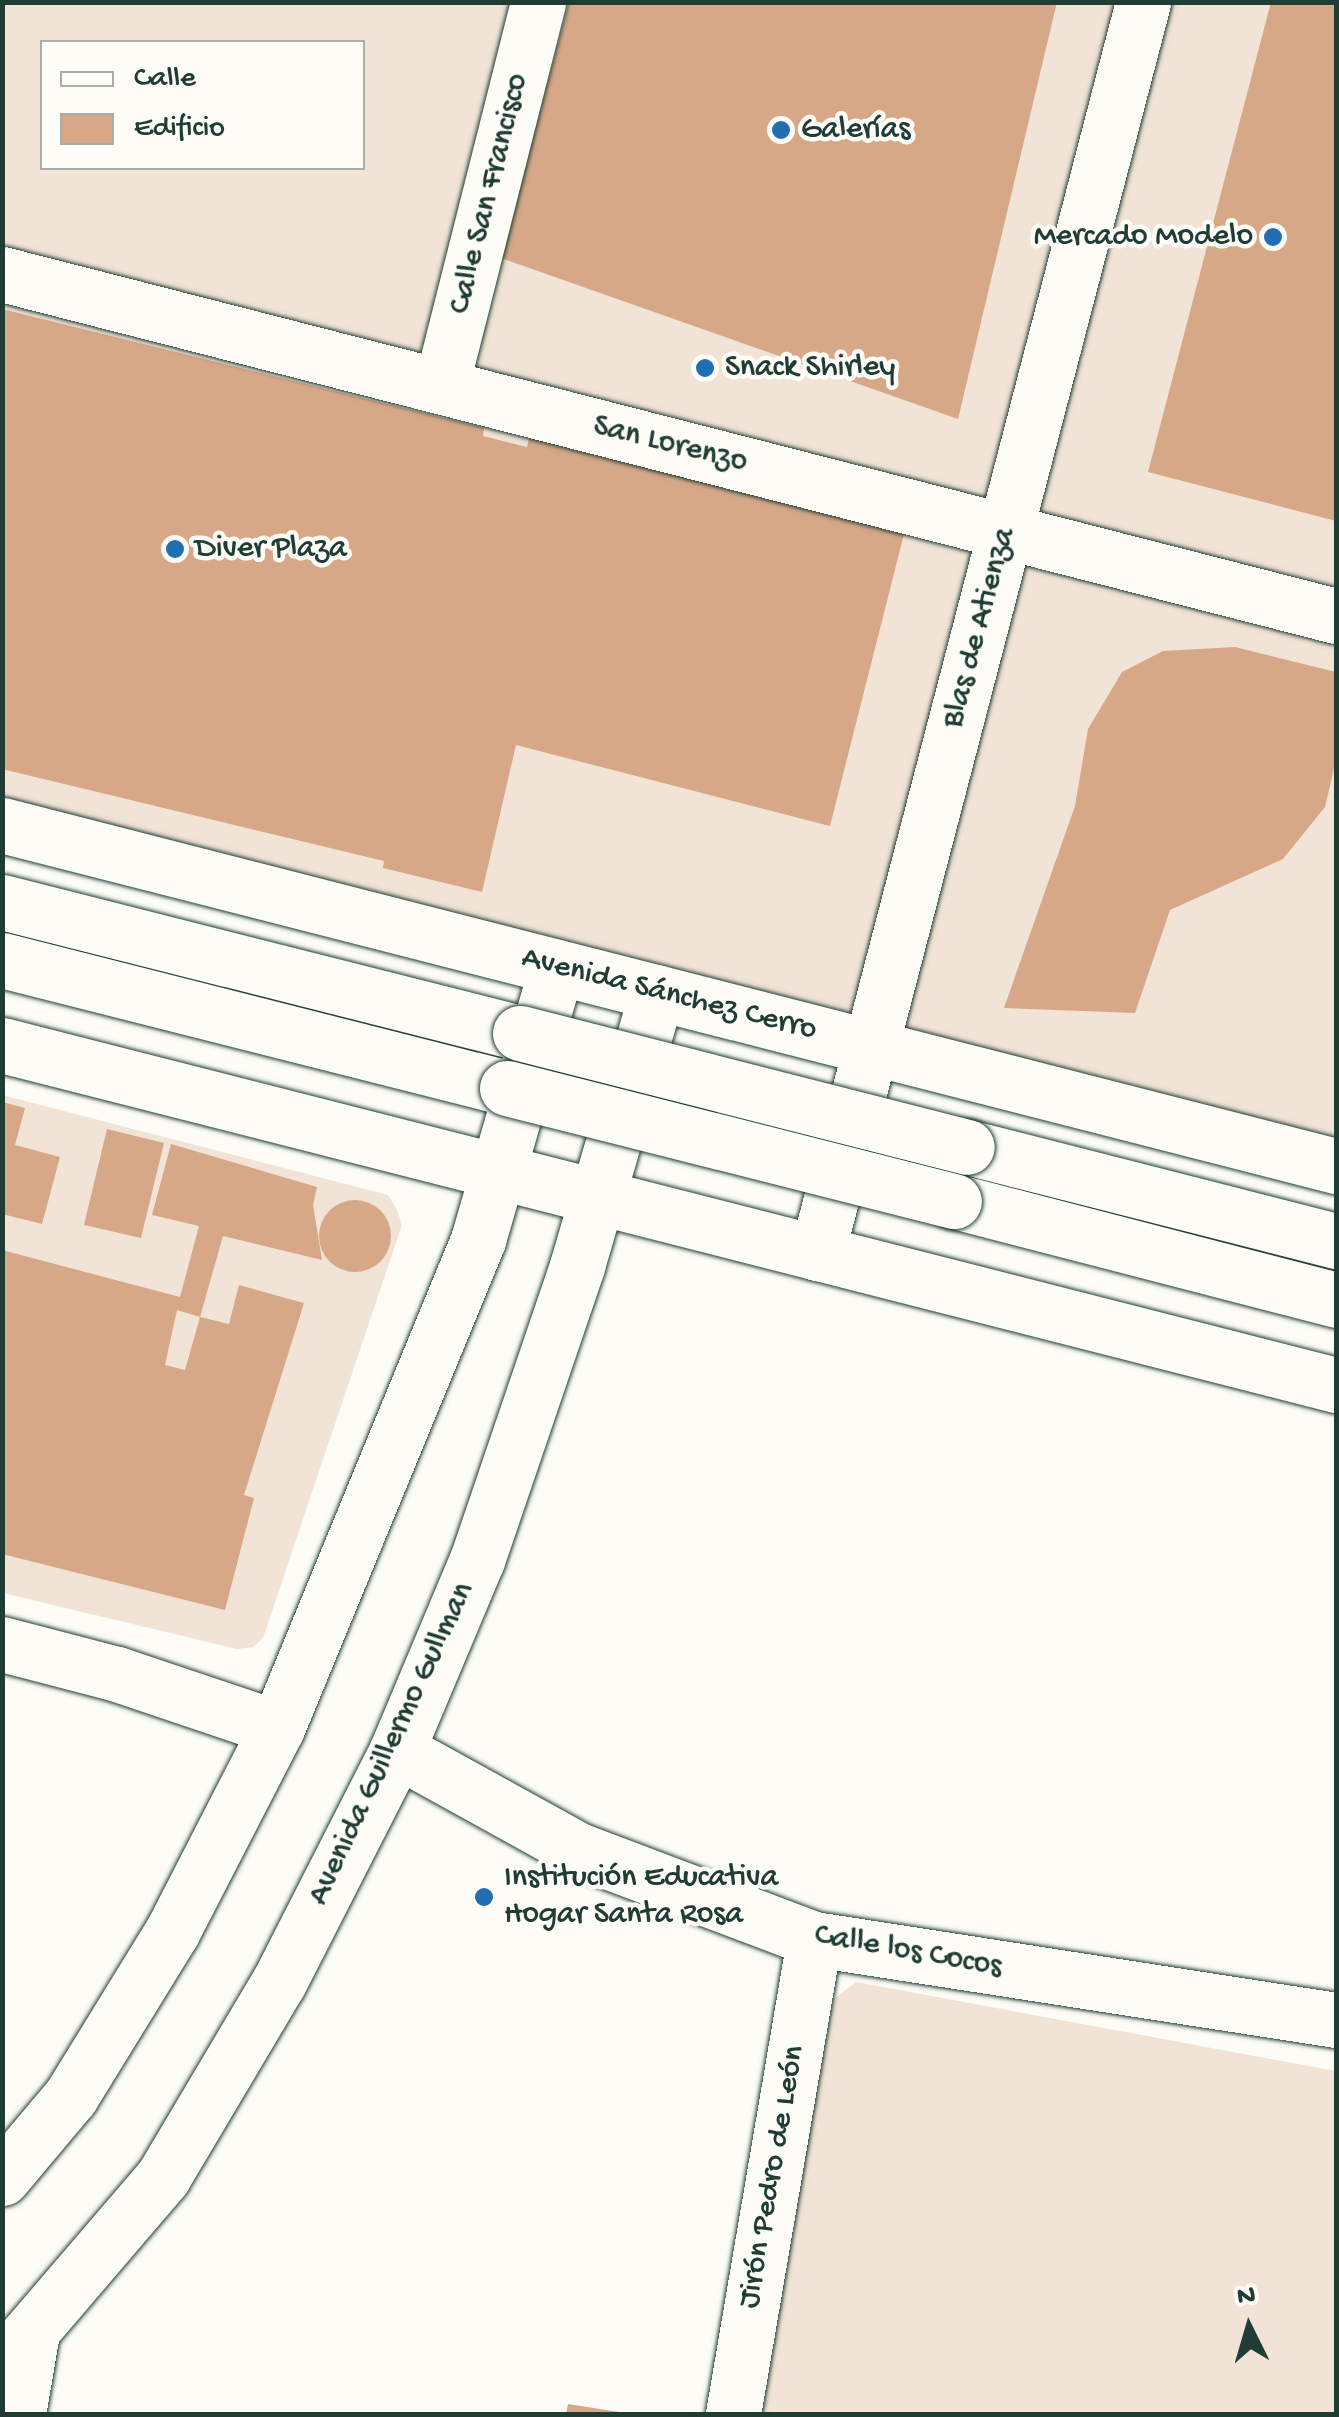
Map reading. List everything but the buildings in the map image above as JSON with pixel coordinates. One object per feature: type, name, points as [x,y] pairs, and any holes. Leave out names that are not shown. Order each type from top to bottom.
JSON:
[{"type":"main road","name":"Calle San Francisco","points":[[442,386],[538,2]]},
{"type":"main road","name":"Blas de Atienza","points":[[817,1253],[1143,2]]},
{"type":"main road","name":"San Lorenzo","points":[[2,274],[1336,616]]},
{"type":"main road","name":"Avenida Sánchez Cerro","points":[[2,825],[1336,1166]]},
{"type":"main road","points":[[2,902],[1336,1240]]},
{"type":"main road","points":[[2,960],[1336,1300]]},
{"type":"main road","points":[[2,2178],[71,2096],[172,1932],[277,1728],[367,1522],[502,1169],[558,967]]},
{"type":"main road","name":"Avenida Guillermo Gullman","points":[[17,2351],[163,2177],[279,1982],[397,1750],[476,1560],[597,1194],[657,992]]},
{"type":"main road","points":[[2,1045],[502,1169],[1336,1385]]},
{"type":"main road","points":[[2,1644],[117,1674],[277,1728]]},
{"type":"main road","name":"Calle los Cocos","points":[[397,1750],[578,1850],[814,1939],[1336,2020]]},
{"type":"main road","name":"Jirón Pedro de León","points":[[732,2414],[814,1939]]},
{"type":"main road","points":[[17,2351],[18,2414]]},
{"type":"shaded area","points":[[2,3],[1336,3],[1336,1182],[3,808]]},
{"type":"shaded area","points":[[2,1095],[388,1195],[397,1210],[402,1225],[263,1638],[253,1647],[237,1649],[3,1593]]},
{"type":"shaded area","points":[[856,1982],[1336,2071],[1336,2414],[756,2414],[817,2012]]},
{"type":"place","name":"Galerías","points":[[781,130]]},
{"type":"place","name":"Mercado Modelo","points":[[1273,237]]},
{"type":"place","name":"Snack Shirley","points":[[705,368]]},
{"type":"place","name":"Diver Plaza","points":[[175,549]]},
{"type":"place","name":"Institución Educativa Hogar Santa Rosa","points":[[484,1897]]}]
